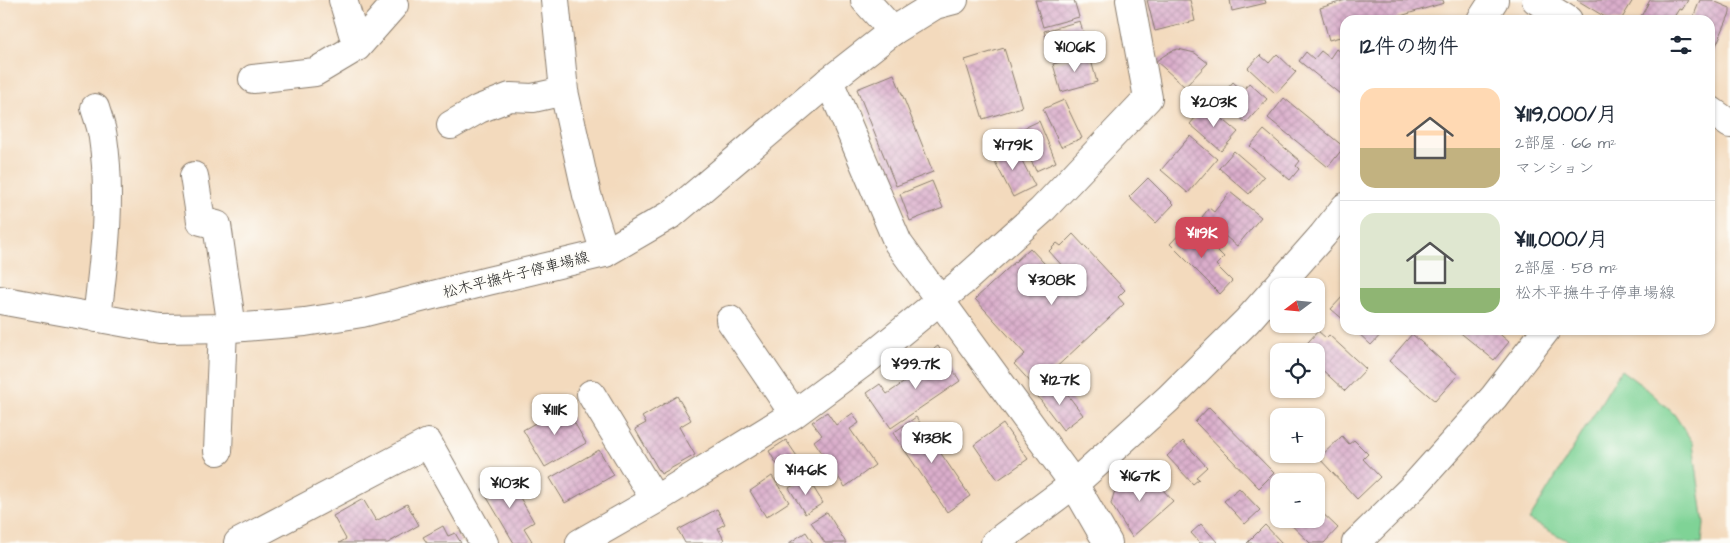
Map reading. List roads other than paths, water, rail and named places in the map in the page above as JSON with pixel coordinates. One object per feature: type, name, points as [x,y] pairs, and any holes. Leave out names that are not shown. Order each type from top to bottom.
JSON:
[{"type":"street","points":[[343,0],[357,46]]},
{"type":"street","points":[[555,0],[564,92],[587,195],[605,253]]},
{"type":"street","points":[[865,0],[893,31]]},
{"type":"street","name":"松木平撫牛子停車場線","points":[[0,300],[160,329],[228,328],[305,322],[362,314],[605,253],[672,214],[829,81],[893,31],[935,5],[954,0]]},
{"type":"street","points":[[580,543],[655,500],[794,414],[867,360],[940,300],[1041,212],[1148,98],[1130,0]]},
{"type":"street","points":[[1484,15],[1494,0]]},
{"type":"street","points":[[1536,0],[1560,15]]},
{"type":"street","points":[[253,79],[315,72],[357,46],[394,5]]},
{"type":"street","points":[[829,81],[898,243],[1074,484],[1108,543]]},
{"type":"street","points":[[451,125],[479,109],[510,97],[533,98],[564,92]]},
{"type":"street","points":[[95,108],[103,136],[107,178],[106,241],[97,318]]},
{"type":"street","points":[[1715,108],[1730,109]]},
{"type":"street","points":[[1715,112],[1730,124]]},
{"type":"street","points":[[194,176],[201,221],[217,225],[228,328],[218,451]]},
{"type":"street","points":[[995,543],[1074,484],[1168,399],[1247,321],[1340,213]]},
{"type":"street","points":[[730,320],[794,414]]},
{"type":"street","points":[[1356,543],[1414,486],[1488,404],[1542,335]]},
{"type":"street","points":[[591,394],[655,500]]},
{"type":"street","points":[[238,543],[428,443],[484,543]]}]
